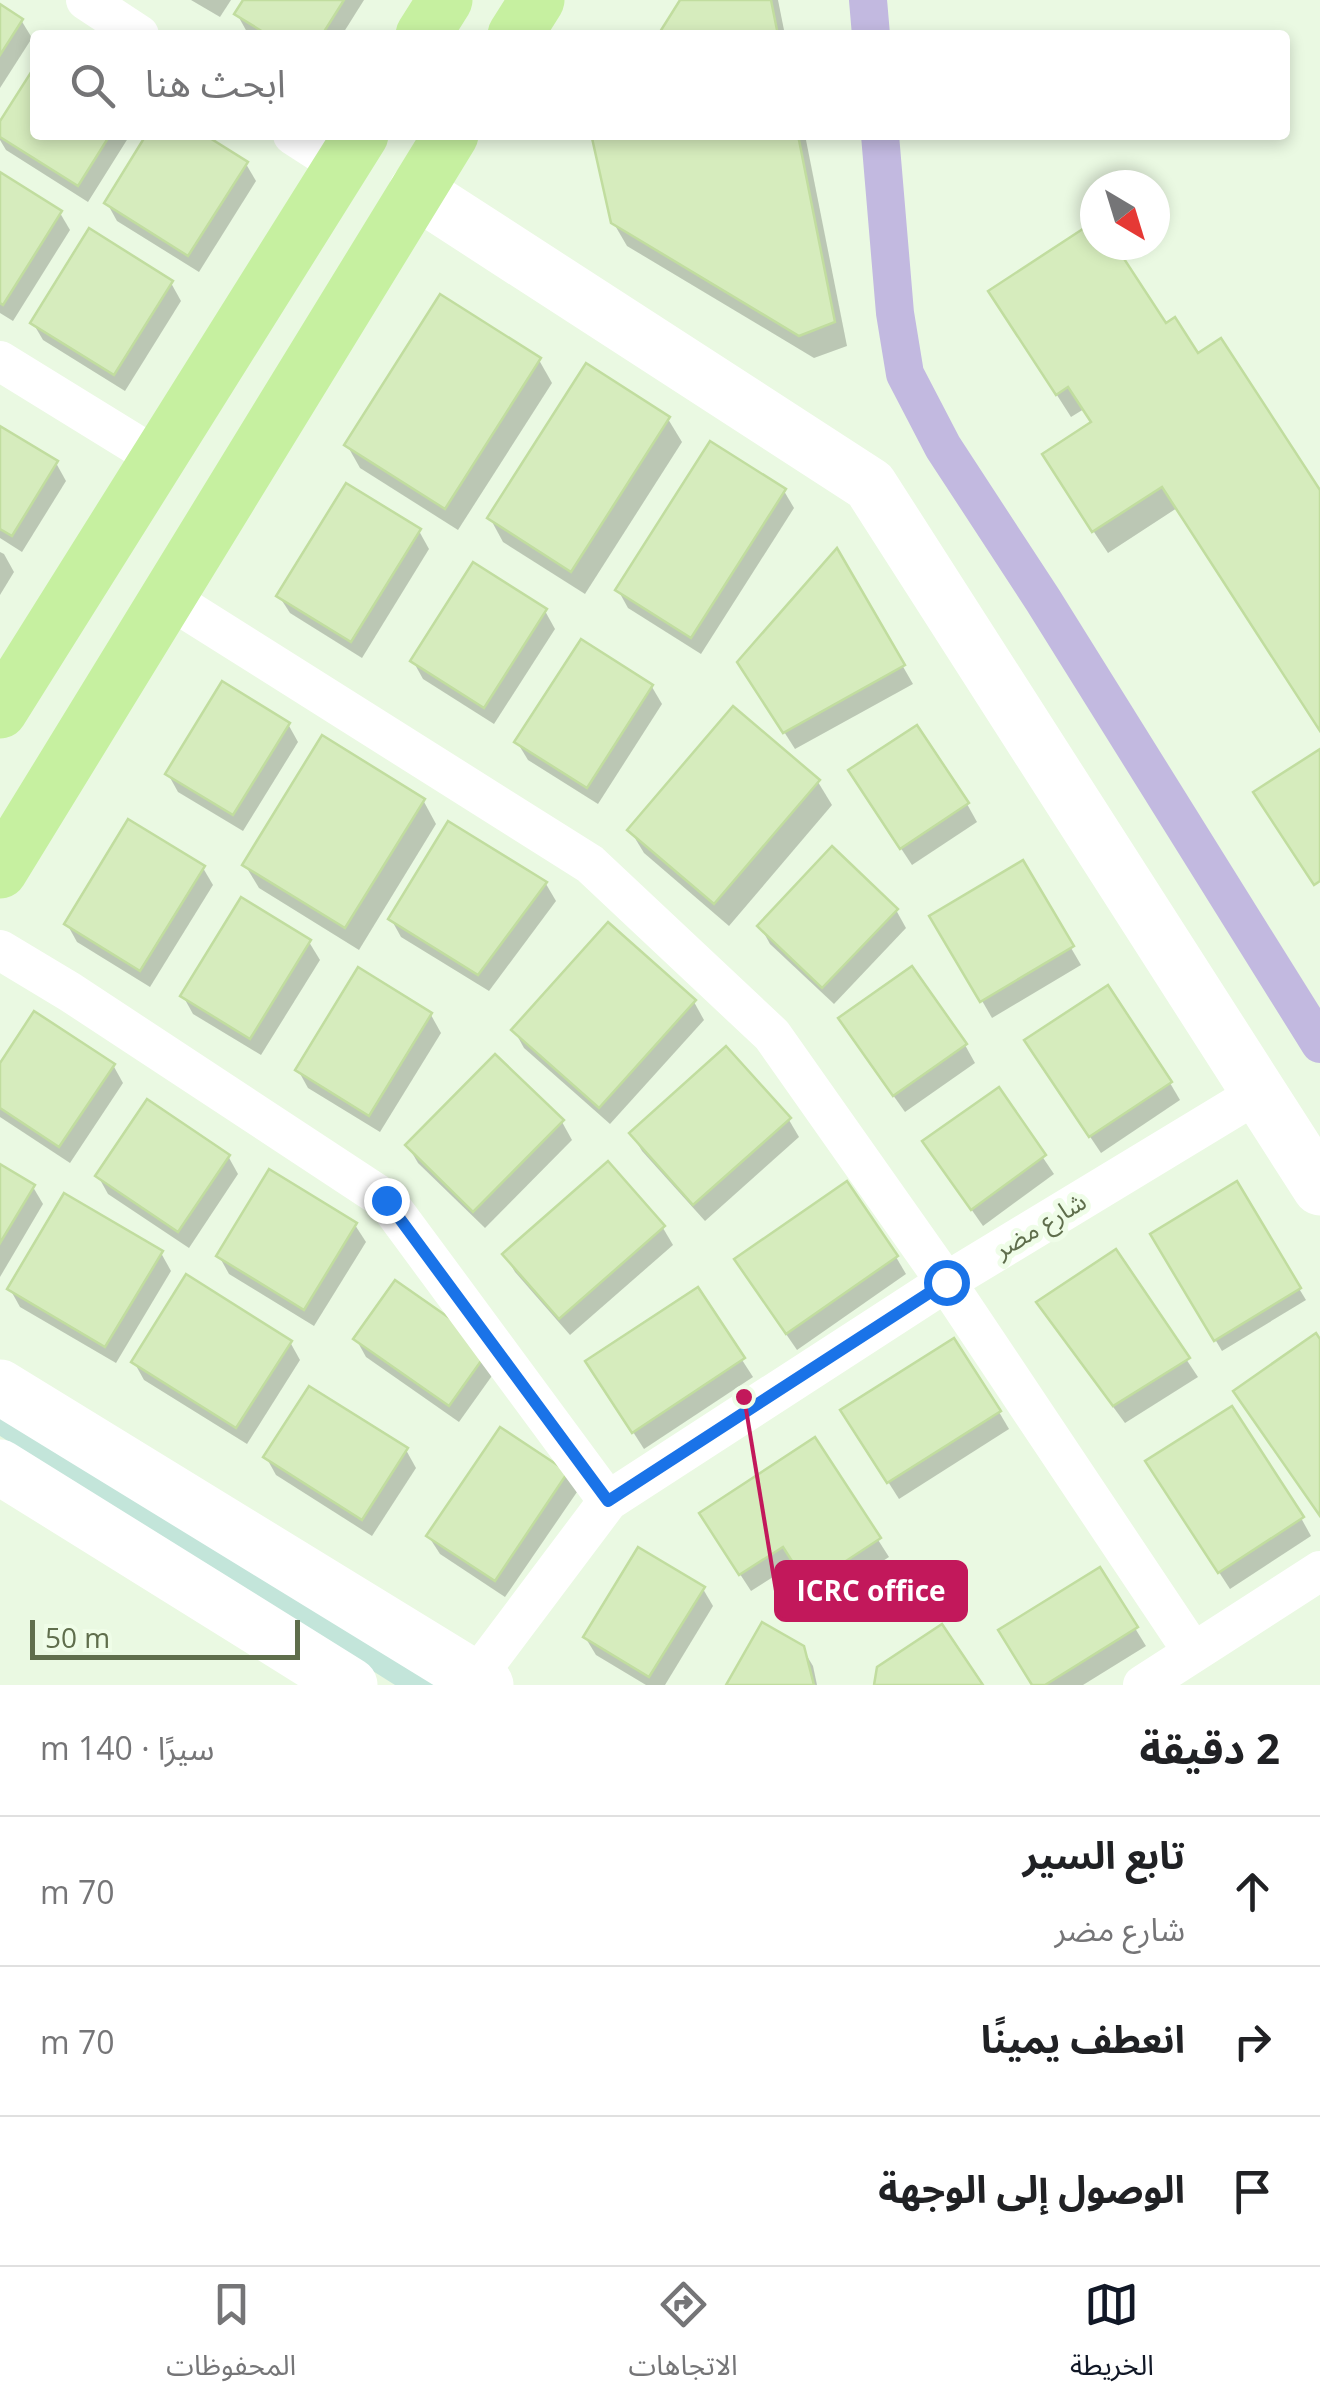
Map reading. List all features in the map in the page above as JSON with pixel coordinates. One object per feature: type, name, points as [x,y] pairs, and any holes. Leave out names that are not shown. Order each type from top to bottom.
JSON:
[{"type":"highway","points":[[426,30],[445,0]]},
{"type":"highway","points":[[518,30],[538,0]]},
{"type":"highway","points":[[0,871],[448,140]]},
{"type":"highway","points":[[0,711],[351,150]]},
{"type":"main road","points":[[416,191],[870,486],[1320,1188]]},
{"type":"main road","points":[[0,1387],[480,1681]]},
{"type":"main road","points":[[0,1467],[350,1685]]},
{"type":"street","points":[[86,0],[132,30]]},
{"type":"street","points":[[313,140],[351,150]]},
{"type":"street","points":[[0,361],[159,459]]},
{"type":"street","points":[[168,598],[590,864],[772,1035],[946,1282],[1193,1652]]},
{"type":"street","points":[[0,950],[386,1200],[608,1501]]},
{"type":"street","name":"شارع مضر","points":[[480,1681],[608,1501],[946,1282],[1258,1093]]},
{"type":"street","points":[[1144,1685],[1320,1572]]},
{"type":"shaded area","points":[[0,1410],[436,1685],[395,1685],[0,1436]]},
{"type":"building","points":[[243,0],[344,0],[325,30],[260,30],[234,14]]},
{"type":"building","points":[[680,0],[771,0],[777,30],[661,30]]},
{"type":"building","points":[[0,4],[23,19],[0,55]]},
{"type":"building","points":[[30,74],[30,140],[107,140],[78,186],[0,137],[0,121]]},
{"type":"building","points":[[143,140],[213,140],[248,162],[188,256],[104,203]]},
{"type":"building","points":[[592,140],[799,140],[835,322],[799,336],[611,223]]},
{"type":"building","points":[[0,172],[62,211],[3,305],[0,303]]},
{"type":"building","points":[[89,228],[173,281],[114,375],[30,323]]},
{"type":"building","points":[[1080,231],[1080,260],[1125,260],[1166,323],[1175,317],[1198,353],[1221,338],[1320,490],[1320,731],[1162,487],[1092,532],[1042,454],[1091,422],[1068,387],[1056,395],[988,291]]},
{"type":"building","points":[[440,294],[541,358],[445,509],[344,445]]},
{"type":"building","points":[[586,363],[670,417],[571,572],[487,518]]},
{"type":"building","points":[[0,426],[58,461],[12,536],[0,529]]},
{"type":"building","points":[[710,441],[786,489],[691,638],[615,590]]},
{"type":"building","points":[[346,483],[421,529],[351,642],[276,596]]},
{"type":"building","points":[[837,548],[905,665],[783,733],[737,662]]},
{"type":"building","points":[[473,562],[547,609],[484,708],[410,661]]},
{"type":"building","points":[[581,639],[653,685],[587,788],[514,742]]},
{"type":"building","points":[[222,681],[290,723],[233,815],[165,774]]},
{"type":"building","points":[[733,706],[820,780],[714,904],[627,830]]},
{"type":"building","points":[[917,725],[969,803],[900,849],[848,770]]},
{"type":"building","points":[[322,735],[425,799],[345,928],[242,865]]},
{"type":"building","points":[[1320,749],[1320,881],[1314,885],[1253,792]]},
{"type":"building","points":[[128,819],[205,866],[140,971],[64,924]]},
{"type":"building","points":[[448,821],[547,882],[478,975],[388,919]]},
{"type":"building","points":[[832,846],[898,909],[822,988],[757,926]]},
{"type":"building","points":[[1023,860],[1074,946],[980,1002],[929,916]]},
{"type":"building","points":[[241,897],[311,940],[250,1039],[180,996]]},
{"type":"building","points":[[608,922],[696,1000],[599,1108],[511,1030]]},
{"type":"building","points":[[912,966],[967,1044],[893,1096],[838,1018]]},
{"type":"building","points":[[358,967],[432,1013],[369,1116],[295,1070]]},
{"type":"building","points":[[1108,985],[1172,1082],[1089,1137],[1024,1040]]},
{"type":"building","points":[[34,1011],[115,1064],[59,1147],[0,1108],[0,1063]]},
{"type":"building","points":[[726,1046],[791,1118],[693,1205],[629,1133]]},
{"type":"building","points":[[495,1054],[564,1120],[473,1212],[405,1145]]},
{"type":"building","points":[[999,1087],[1046,1155],[971,1210],[922,1141]]},
{"type":"building","points":[[147,1099],[230,1155],[178,1232],[95,1176]]},
{"type":"building","points":[[608,1161],[665,1226],[559,1319],[502,1254]]},
{"type":"building","points":[[0,1164],[35,1185],[0,1243]]},
{"type":"building","points":[[269,1169],[357,1223],[304,1310],[216,1256]]},
{"type":"building","points":[[847,1181],[898,1256],[786,1334],[734,1259]]},
{"type":"building","points":[[1237,1181],[1301,1288],[1214,1341],[1150,1234]]},
{"type":"building","points":[[64,1193],[163,1251],[105,1347],[7,1289]]},
{"type":"building","points":[[1116,1249],[1190,1358],[1113,1406],[1036,1302]]},
{"type":"building","points":[[186,1274],[292,1341],[236,1428],[131,1362]]},
{"type":"building","points":[[395,1280],[491,1347],[449,1406],[353,1339]]},
{"type":"building","points":[[698,1287],[745,1358],[632,1433],[585,1361]]},
{"type":"building","points":[[1316,1333],[1320,1339],[1320,1516],[1233,1391]]},
{"type":"building","points":[[954,1338],[1001,1411],[887,1483],[840,1410]]},
{"type":"building","points":[[309,1386],[408,1448],[362,1520],[263,1457]]},
{"type":"building","points":[[1232,1406],[1304,1517],[1218,1573],[1145,1461]]},
{"type":"building","points":[[500,1427],[568,1472],[495,1581],[426,1536]]},
{"type":"building","points":[[815,1437],[881,1538],[808,1586],[783,1547],[739,1575],[699,1513]]},
{"type":"building","points":[[638,1547],[705,1587],[649,1677],[583,1637]]},
{"type":"building","points":[[1100,1567],[1138,1627],[1045,1685],[1032,1685],[998,1630]]},
{"type":"building","points":[[762,1622],[804,1646],[814,1685],[726,1685]]},
{"type":"building","points":[[942,1624],[983,1685],[874,1685],[877,1667]]},
{"type":"waterway","points":[[868,0],[871,30]]},
{"type":"waterway","points":[[880,140],[895,313],[905,374],[943,447],[1320,1044]]},
{"type":"place","name":"ICRC office","points":[[744,1397]]},
{"type":"route","points":[[386,1200],[608,1501],[946,1282]]}]
